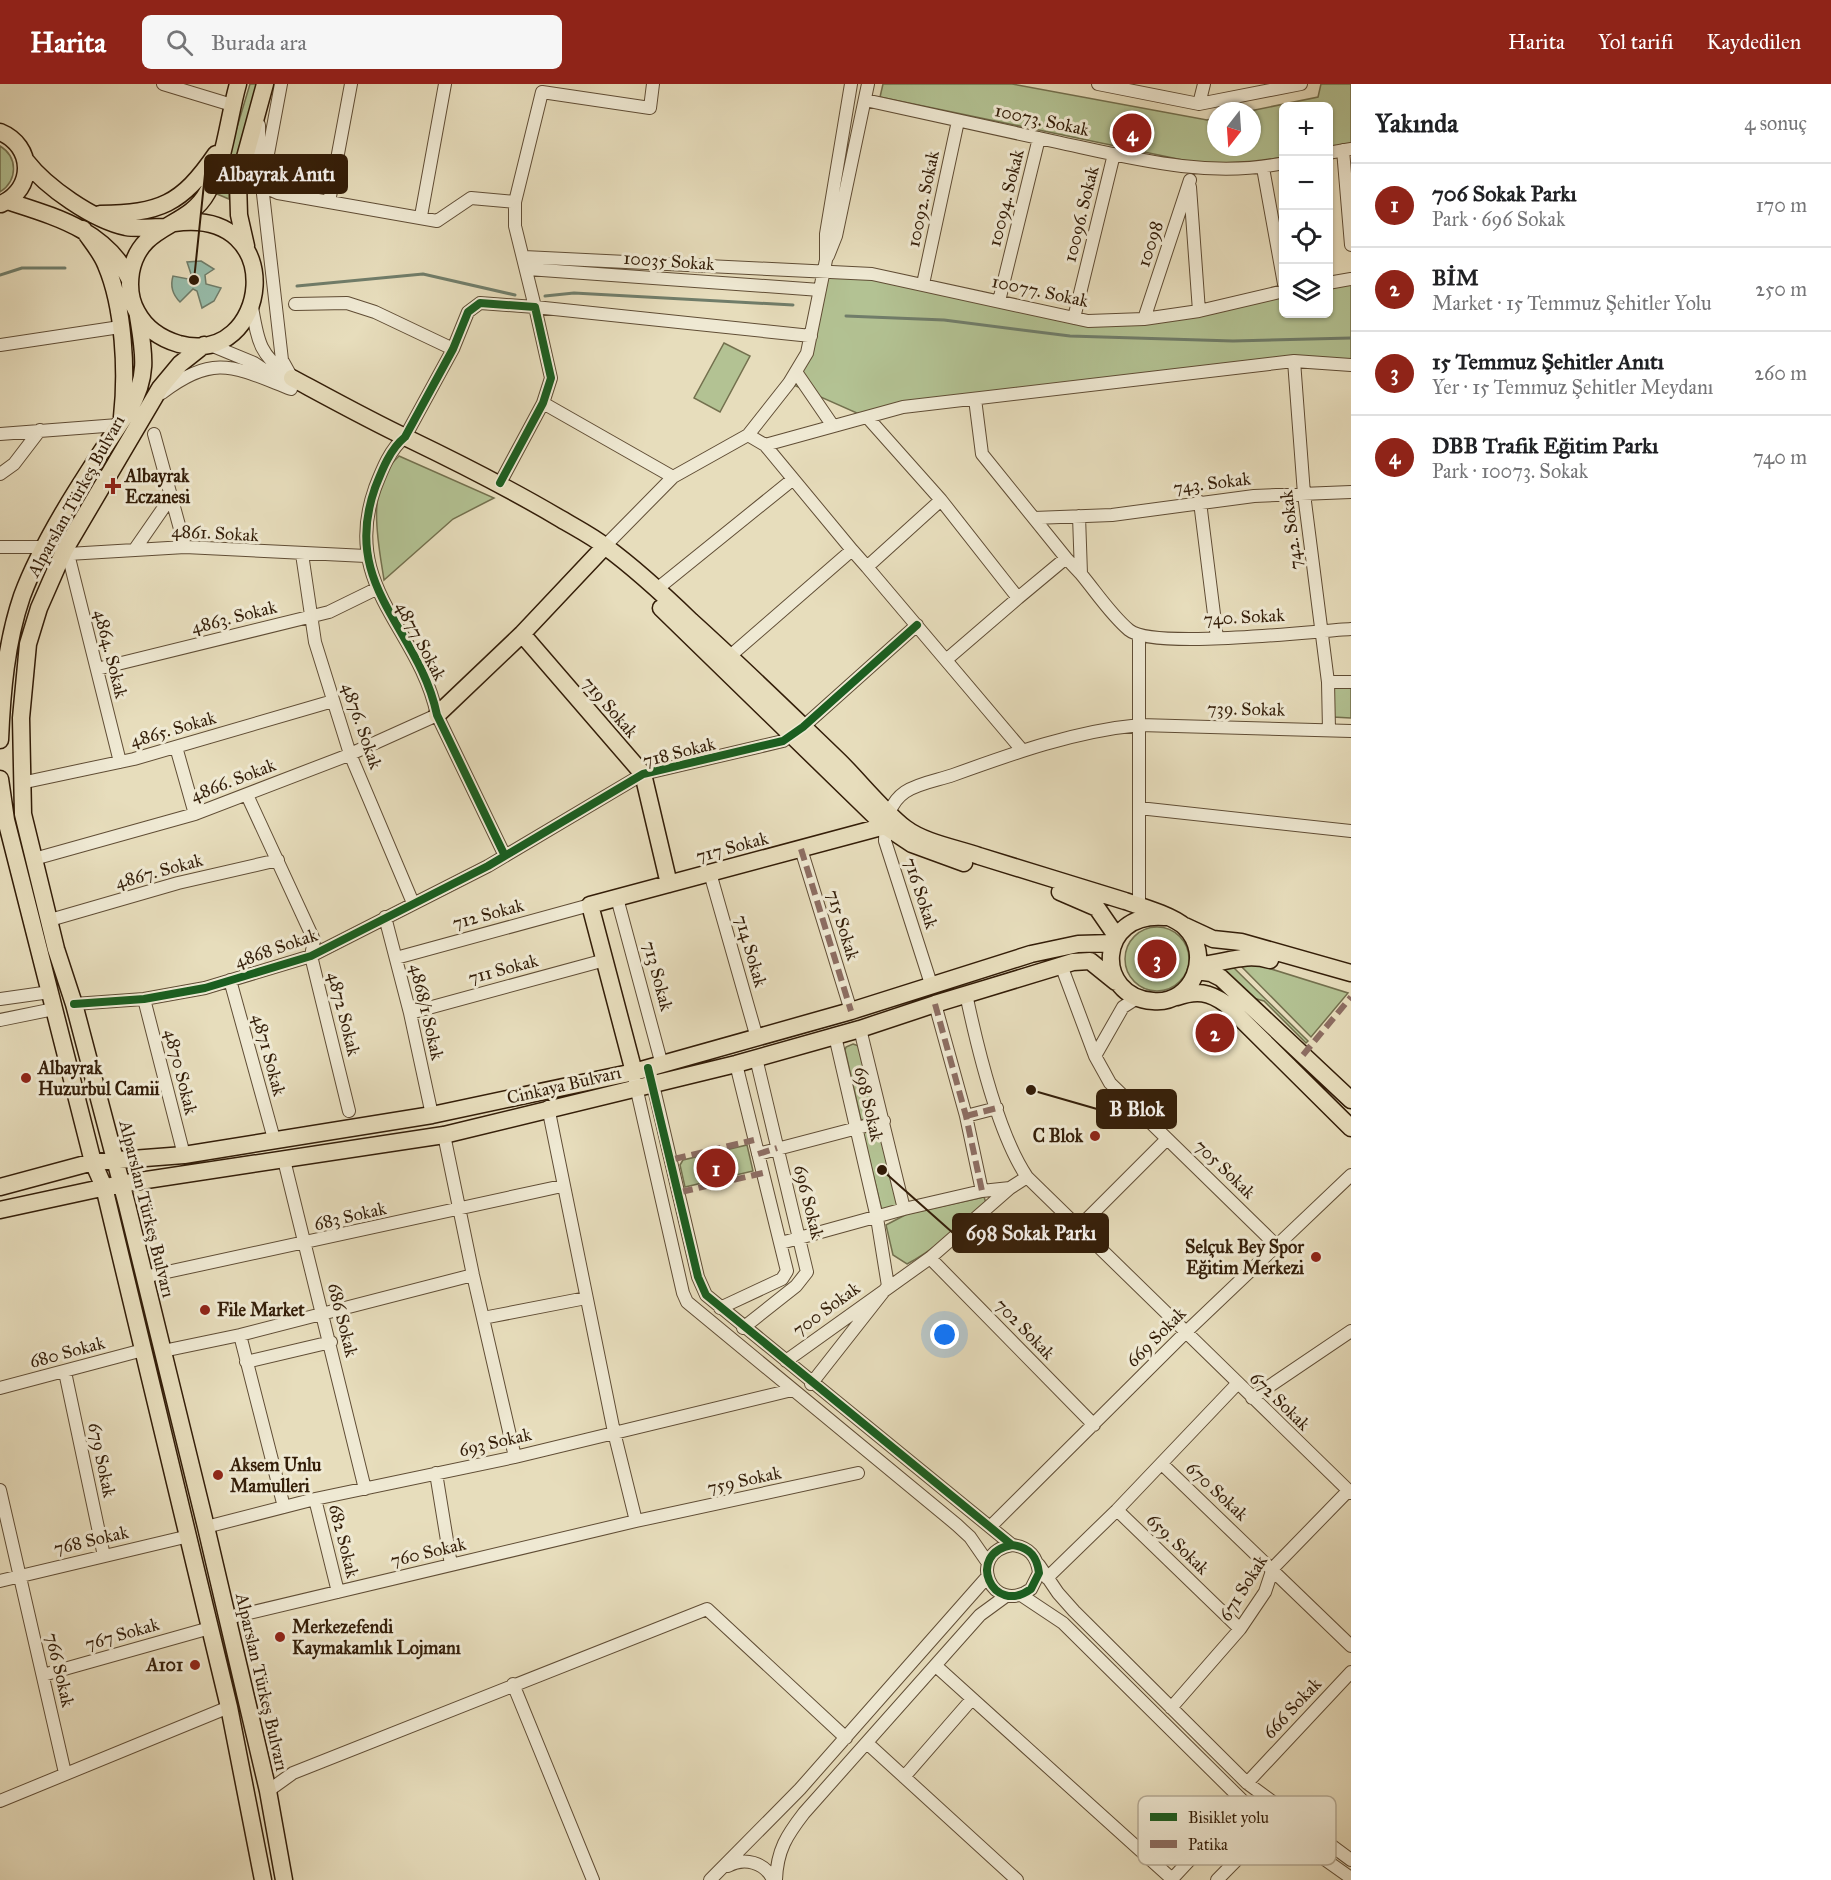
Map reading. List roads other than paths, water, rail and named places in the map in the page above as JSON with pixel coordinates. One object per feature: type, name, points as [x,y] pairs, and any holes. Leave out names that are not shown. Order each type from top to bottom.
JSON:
[{"type":"main road","points":[[238,84],[207,195],[192,210],[150,236],[140,249],[133,264],[130,280],[131,297],[137,312],[150,329],[167,340],[187,346],[206,345],[227,337],[242,324],[252,307],[257,288],[255,268],[247,250],[239,215],[238,183],[264,86]]},
{"type":"main road","points":[[0,132],[18,143],[26,161],[48,186],[112,223],[129,227],[169,225],[195,219],[215,224],[234,234],[247,250]]},
{"type":"main road","points":[[96,214],[136,213],[163,206],[193,185],[223,143]]},
{"type":"main road","points":[[3,203],[19,191],[25,180],[26,161]]},
{"type":"main road","points":[[3,203],[52,216],[83,229],[114,253],[130,280]]},
{"type":"main road","name":"Alparslan Türkeş Bulvarı","points":[[83,229],[106,263],[113,285],[125,379],[120,423]]},
{"type":"main road","name":"Alparslan Türkeş Bulvarı","points":[[0,740],[1,701],[11,634],[22,596],[45,547],[135,399],[143,374],[144,354],[137,312]]},
{"type":"main road","name":"Alparslan Türkeş Bulvarı","points":[[206,345],[168,375],[46,589],[28,644],[21,718],[21,783],[23,814],[34,860],[114,1160],[112,1185],[143,1350],[229,1707],[263,1880]]},
{"type":"main road","points":[[291,383],[601,550],[798,731],[912,844],[942,856],[1092,904],[1101,912],[1115,940]]},
{"type":"main road","points":[[401,441],[500,483],[657,589],[730,656],[798,731]]},
{"type":"main road","points":[[437,715],[522,634],[601,550]]},
{"type":"main road","name":"719 Sokak","points":[[522,634],[643,774],[669,884]]},
{"type":"main road","name":"Alparslan Türkeş Bulvarı","points":[[0,779],[3,820],[93,1162],[112,1185],[144,1277],[228,1618],[267,1791],[284,1880]]},
{"type":"main road","points":[[887,819],[926,838],[1139,905],[1213,939],[1241,942],[1351,973]]},
{"type":"main road","name":"717 Sokak","points":[[590,905],[801,849],[887,819]]},
{"type":"main road","points":[[590,905],[605,960],[647,1075]]},
{"type":"main road","points":[[1165,916],[1150,915],[1136,918],[1122,929],[1115,940],[1111,960],[1119,984],[1137,998],[1157,1002],[1199,992],[1216,997],[1351,1128]]},
{"type":"main road","points":[[1174,998],[1188,988],[1198,968],[1194,939],[1184,926]]},
{"type":"main road","name":"Cinkaya Bulvarı","points":[[0,1210],[112,1185],[444,1135],[548,1107],[757,1038],[1031,954],[1078,944],[1115,940]]},
{"type":"main road","points":[[1198,968],[1252,956],[1351,985]]},
{"type":"main road","name":"Cinkaya Bulvarı","points":[[0,1187],[93,1162],[184,1155],[432,1115],[647,1075],[736,1064],[860,1029],[1061,965],[1090,962],[1119,984]]},
{"type":"main road","points":[[1198,968],[1221,978],[1351,1100]]},
{"type":"main road","points":[[49,1174],[73,1158],[80,1145],[83,1121]]},
{"type":"street","points":[[163,84],[232,105]]},
{"type":"street","points":[[262,186],[281,84]]},
{"type":"street","points":[[330,202],[351,84]]},
{"type":"street","points":[[422,216],[445,84]]},
{"type":"street","points":[[500,483],[543,403],[551,378],[528,270],[515,226],[515,202],[543,88],[650,108],[653,84]]},
{"type":"street","points":[[825,266],[826,234],[850,84]]},
{"type":"street","points":[[601,550],[673,477],[748,435],[796,372],[807,353],[825,266],[836,236],[868,84]]},
{"type":"street","points":[[1098,84],[1199,104],[1301,84]]},
{"type":"street","points":[[1199,104],[1204,84]]},
{"type":"street","points":[[264,86],[258,145],[282,360],[291,383]]},
{"type":"street","name":"10073. Sokak","points":[[865,100],[1114,154],[1190,174],[1203,170],[1263,168],[1279,164]]},
{"type":"street","name":"10092. Sokak","points":[[923,285],[958,121]]},
{"type":"street","name":"10094. Sokak","points":[[999,301],[1039,138]]},
{"type":"street","points":[[1347,150],[1351,245]]},
{"type":"street","name":"10096. Sokak","points":[[1074,318],[1114,154]]},
{"type":"street","points":[[1263,168],[1280,264]]},
{"type":"street","points":[[1190,174],[1199,310]]},
{"type":"street","name":"10098","points":[[1144,319],[1190,174]]},
{"type":"street","points":[[262,186],[278,192],[422,216],[436,221],[471,198],[515,202]]},
{"type":"street","name":"10035 Sokak","points":[[524,256],[825,266]]},
{"type":"street","name":"10077. Sokak","points":[[825,266],[1088,321],[1144,319],[1199,310],[1279,292]]},
{"type":"street","name":"10035 Sokak","points":[[528,270],[820,290]]},
{"type":"street","points":[[1333,282],[1351,279]]},
{"type":"street","points":[[295,304],[347,303],[375,312],[453,349]]},
{"type":"street","name":"4877 Sokak","points":[[505,856],[437,715],[433,695],[394,618],[376,589],[366,556],[367,511],[380,476],[453,349],[468,312],[480,303],[811,336]]},
{"type":"street","points":[[252,307],[261,349],[268,360],[291,383]]},
{"type":"street","points":[[0,345],[120,327]]},
{"type":"street","points":[[206,345],[254,363],[291,383]]},
{"type":"street","points":[[765,445],[903,407],[1294,361],[1351,364]]},
{"type":"street","name":"742. Sokak","points":[[1294,361],[1304,494],[1328,682],[1329,730]]},
{"type":"street","points":[[152,400],[192,373],[216,367],[237,369],[291,383]]},
{"type":"street","points":[[796,372],[832,426]]},
{"type":"street","points":[[975,399],[982,454],[1066,558],[1129,630],[1138,635],[1139,905]]},
{"type":"street","points":[[543,403],[673,477]]},
{"type":"street","points":[[868,418],[941,500],[1018,598]]},
{"type":"street","points":[[0,434],[120,423]]},
{"type":"street","points":[[0,474],[14,464],[40,430]]},
{"type":"street","points":[[154,434],[185,547]]},
{"type":"street","points":[[748,435],[765,445],[792,480],[1022,750]]},
{"type":"street","points":[[657,589],[792,480]]},
{"type":"street","name":"743. Sokak","points":[[1034,518],[1112,514],[1254,496],[1351,492]]},
{"type":"street","points":[[135,549],[171,497]]},
{"type":"street","points":[[867,567],[941,500]]},
{"type":"street","points":[[1200,502],[1217,638]]},
{"type":"street","points":[[1078,516],[1081,574]]},
{"type":"street","points":[[0,547],[45,547]]},
{"type":"street","name":"4861. Sokak","points":[[66,553],[185,547],[366,556]]},
{"type":"street","points":[[730,656],[852,550]]},
{"type":"street","name":"4864. Sokak","points":[[66,553],[120,762]]},
{"type":"street","name":"4876. Sokak","points":[[302,554],[315,642],[333,701],[350,754],[413,903]]},
{"type":"street","points":[[946,660],[1066,558]]},
{"type":"street","name":"4863. Sokak","points":[[97,669],[329,612],[376,589]]},
{"type":"street","points":[[798,731],[916,625]]},
{"type":"street","name":"740. Sokak","points":[[1138,635],[1153,638],[1217,638],[1351,629]]},
{"type":"street","points":[[1328,682],[1351,682]]},
{"type":"street","name":"4865. Sokak","points":[[21,783],[120,762],[333,701]]},
{"type":"street","name":"4866. Sokak","points":[[34,860],[195,814],[248,795],[350,754],[437,715]]},
{"type":"street","name":"739. Sokak","points":[[887,819],[905,792],[1022,750],[1106,728],[1140,725],[1351,730]]},
{"type":"street","name":"718 Sokak","points":[[505,856],[643,774],[783,741],[798,731]]},
{"type":"street","points":[[176,747],[195,814]]},
{"type":"street","name":"4872 Sokak","points":[[248,795],[314,940],[311,956],[349,1111]]},
{"type":"street","points":[[1139,808],[1351,831]]},
{"type":"street","name":"716 Sokak","points":[[887,819],[885,841],[931,984]]},
{"type":"street","name":"715 Sokak","points":[[801,849],[851,1011]]},
{"type":"street","name":"4868 Sokak","points":[[74,1004],[144,999],[205,988],[311,956],[505,856]]},
{"type":"street","name":"4867. Sokak","points":[[50,920],[178,883],[278,861]]},
{"type":"street","name":"714 Sokak","points":[[710,873],[757,1038]]},
{"type":"street","name":"713 Sokak","points":[[617,898],[647,1075]]},
{"type":"street","name":"712 Sokak","points":[[396,958],[590,905]]},
{"type":"street","name":"4868/1 Sokak","points":[[385,917],[410,1013],[432,1115]]},
{"type":"street","name":"711 Sokak","points":[[410,1013],[605,960]]},
{"type":"street","name":"705 Sokak","points":[[1061,965],[1095,1056],[1110,1083],[1277,1245]]},
{"type":"street","name":"4871 Sokak","points":[[230,980],[274,1139]]},
{"type":"street","points":[[0,999],[50,992]]},
{"type":"street","name":"672 Sokak","points":[[966,994],[997,1108],[1014,1157],[1027,1177],[1350,1492]]},
{"type":"street","points":[[1095,1056],[1123,1006],[1137,998]]},
{"type":"street","name":"4870 Sokak","points":[[144,999],[184,1155]]},
{"type":"street","points":[[935,1004],[966,1116],[982,1191]]},
{"type":"street","points":[[0,1020],[54,1009]]},
{"type":"street","name":"698 Sokak","points":[[860,1029],[904,1209]]},
{"type":"street","name":"698 Sokak","points":[[835,1036],[877,1218],[888,1286]]},
{"type":"street","name":"696 Sokak","points":[[743,1328],[806,1276],[800,1238],[756,1058]]},
{"type":"street","name":"696 Sokak","points":[[720,1308],[786,1275],[781,1243],[736,1064]]},
{"type":"street","points":[[647,1075],[698,1277],[706,1295],[811,1384],[1012,1545],[1028,1550],[1074,1611],[1247,1783],[1265,1796]]},
{"type":"street","points":[[647,1075],[687,1302],[970,1536],[988,1563],[988,1576],[992,1586],[1006,1596]]},
{"type":"street","points":[[548,1107],[562,1186],[614,1432],[636,1521]]},
{"type":"street","points":[[966,1116],[997,1108]]},
{"type":"street","points":[[758,1155],[777,1148],[884,1121]]},
{"type":"street","points":[[444,1135],[472,1275],[515,1456]]},
{"type":"street","points":[[1078,1228],[1167,1139]]},
{"type":"street","name":"686 Sokak","points":[[284,1160],[324,1313],[365,1489]]},
{"type":"street","name":"669 Sokak","points":[[990,1527],[1185,1333],[1351,1175]]},
{"type":"street","name":"700 Sokak","points":[[786,1361],[930,1258],[1010,1188],[1027,1177]]},
{"type":"street","name":"683 Sokak","points":[[144,1277],[305,1244],[562,1186]]},
{"type":"street","points":[[781,1243],[904,1209],[982,1191],[1010,1188]]},
{"type":"street","name":"702 Sokak","points":[[930,1258],[1094,1425]]},
{"type":"street","points":[[163,1351],[240,1335],[472,1275]]},
{"type":"street","name":"700 Sokak","points":[[811,1384],[888,1286]]},
{"type":"street","points":[[483,1318],[586,1299]]},
{"type":"street","points":[[1252,1398],[1351,1331]]},
{"type":"street","points":[[240,1335],[284,1507]]},
{"type":"street","points":[[246,1362],[331,1342]]},
{"type":"street","name":"680 Sokak","points":[[0,1388],[143,1350]]},
{"type":"street","name":"679 Sokak","points":[[65,1372],[104,1556]]},
{"type":"street","points":[[1047,1578],[1117,1510],[1237,1384]]},
{"type":"street","name":"693 Sokak","points":[[206,1527],[315,1499],[515,1456],[792,1390]]},
{"type":"street","name":"670 Sokak","points":[[1162,1464],[1273,1568],[1351,1646]]},
{"type":"street","points":[[436,1473],[451,1565]]},
{"type":"street","name":"759 Sokak","points":[[636,1521],[858,1473]]},
{"type":"street","name":"766 Sokak","points":[[0,1491],[65,1773]]},
{"type":"street","name":"671 Sokak","points":[[1172,1708],[1240,1629],[1265,1592],[1273,1568],[1350,1492]]},
{"type":"street","name":"682 Sokak","points":[[315,1499],[338,1592]]},
{"type":"street","name":"659. Sokak","points":[[1117,1510],[1240,1629]]},
{"type":"street","name":"760 Sokak","points":[[228,1618],[636,1521]]},
{"type":"street","name":"768 Sokak","points":[[0,1581],[189,1536]]},
{"type":"street","points":[[988,1563],[997,1550],[1012,1545]]},
{"type":"street","points":[[775,1880],[785,1836],[980,1615],[1006,1596],[1021,1595],[1031,1589],[1036,1582],[1038,1564],[1034,1556]]},
{"type":"street","points":[[718,1876],[846,1738],[988,1576]]},
{"type":"street","points":[[1021,1595],[1063,1623],[1238,1796]]},
{"type":"street","points":[[267,1791],[293,1773],[707,1609],[846,1738]]},
{"type":"street","name":"767 Sokak","points":[[43,1676],[210,1628]]},
{"type":"street","points":[[936,1666],[1138,1850]]},
{"type":"street","name":"666 Sokak","points":[[1247,1783],[1350,1676]]},
{"type":"street","points":[[513,1684],[593,1880]]},
{"type":"street","points":[[904,1777],[972,1699]]},
{"type":"street","points":[[0,1801],[229,1707]]},
{"type":"street","points":[[867,1743],[1017,1880]]},
{"type":"street","points":[[1336,1849],[1351,1860]]},
{"type":"street","points":[[710,1880],[734,1863],[754,1863],[763,1867],[775,1880]]},
{"type":"street","points":[[1155,1865],[1171,1880],[1185,1865]]},
{"type":"street","points":[[1217,1880],[1231,1865]]},
{"type":"street","points":[[1333,1865],[1351,1878]]},
{"type":"waterway","points":[[0,275],[22,268],[65,268]]},
{"type":"waterway","points":[[297,286],[423,274],[515,295]]},
{"type":"waterway","points":[[545,296],[574,293],[793,305]]},
{"type":"waterway","points":[[846,316],[944,320],[1070,336],[1233,341],[1351,338]]},
{"type":"place","name":"DBB Trafik Eğitim Parkı","points":[[1132,133]]},
{"type":"place","name":"Albayrak Anıtı","points":[[194,280]]},
{"type":"place","name":"Albayrak Eczanesi","points":[[113,486]]},
{"type":"place","name":"15 Temmuz Şehitler Anıtı","points":[[1157,959]]},
{"type":"place","name":"BİM","points":[[1215,1033]]},
{"type":"place","name":"Albayrak Huzurbul Camii","points":[[26,1078]]},
{"type":"place","name":"B Blok","points":[[1031,1090]]},
{"type":"place","name":"C Blok","points":[[1095,1136]]},
{"type":"place","name":"706 Sokak Parkı","points":[[716,1168]]},
{"type":"place","name":"698 Sokak Parkı","points":[[882,1170]]},
{"type":"place","name":"Selçuk Bey Spor Eğitim Merkezi","points":[[1316,1257]]},
{"type":"place","name":"File Market","points":[[205,1310]]},
{"type":"place","name":"Aksem Unlu Mamulleri","points":[[218,1475]]},
{"type":"place","name":"Merkezefendi Kaymakamlık Lojmanı","points":[[280,1637]]},
{"type":"place","name":"A101","points":[[195,1665]]}]
